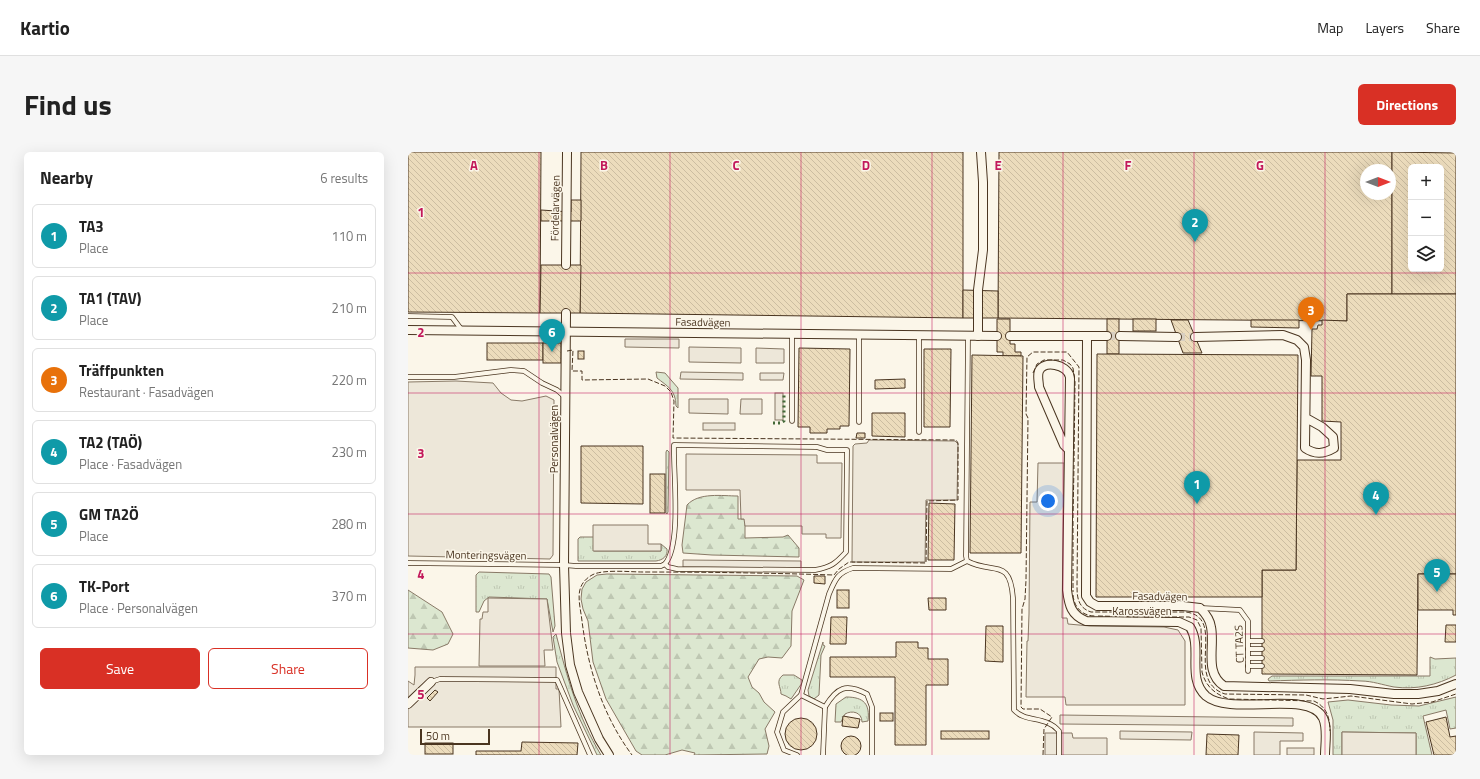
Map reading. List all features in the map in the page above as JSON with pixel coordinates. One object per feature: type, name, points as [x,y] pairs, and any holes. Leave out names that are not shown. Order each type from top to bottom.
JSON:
[{"type":"street","name":"Fördelarvägen","points":[[566,265],[567,152]]},
{"type":"street","points":[[978,336],[978,290],[983,250],[983,182],[981,152]]},
{"type":"street","name":"Personalvägen","points":[[566,313],[564,565],[566,633],[570,665],[578,692],[586,713],[609,755]]},
{"type":"street","name":"Fasadvägen","points":[[408,330],[997,336]]},
{"type":"street","points":[[1195,336],[1283,335],[1297,340],[1304,347],[1306,360],[1305,448],[1312,453],[1326,453],[1334,448],[1334,437],[1322,427],[1306,418]]},
{"type":"street","points":[[1010,336],[1107,336]]},
{"type":"street","points":[[1120,336],[1178,337]]},
{"type":"street","name":"Fasadvägen","points":[[1087,337],[1086,596],[1090,602],[1097,606],[1183,606],[1200,608],[1207,615],[1212,628],[1212,669],[1214,677],[1224,686],[1350,689],[1394,694],[1418,694],[1438,691],[1456,684]]},
{"type":"street","name":"Karossvägen","points":[[1069,450],[1064,445],[1039,388],[1039,371],[1043,366],[1064,367],[1069,372],[1070,377],[1069,450],[1067,590],[1068,603],[1074,613],[1086,621],[1179,622],[1190,627],[1194,637],[1196,680],[1200,689],[1208,698],[1228,704],[1295,705],[1307,706],[1314,709],[1320,714],[1325,725],[1325,755]]},
{"type":"street","points":[[408,704],[431,682]]},
{"type":"lane","points":[[408,316],[452,317],[462,330]]},
{"type":"lane","points":[[792,334],[792,421]]},
{"type":"lane","points":[[859,335],[859,422]]},
{"type":"lane","points":[[918,335],[918,432]]},
{"type":"lane","points":[[967,561],[968,336]]},
{"type":"lane","points":[[408,377],[454,377],[511,370],[524,371],[542,383],[557,390],[566,398]]},
{"type":"lane","points":[[564,565],[661,566],[665,564],[670,558],[674,538],[676,501],[674,445],[817,447],[827,450],[847,450],[846,552],[830,567],[815,570],[677,569],[668,567],[665,564]]},
{"type":"lane","points":[[797,755],[784,750],[777,732],[783,712],[801,695],[829,594],[835,580],[840,574],[844,570],[853,568],[951,569],[967,561]]},
{"type":"lane","points":[[967,561],[973,564],[1000,569],[1009,577],[1012,584],[1014,710],[1018,714],[1026,717],[1041,719],[1055,726],[1059,731],[1059,755]]},
{"type":"lane","name":"Monteringsvägen","points":[[408,563],[564,565]]},
{"type":"lane","name":"CT TA2S","points":[[1200,608],[1240,610],[1248,621],[1248,668],[1262,666]]},
{"type":"lane","points":[[1248,640],[1262,641]]},
{"type":"lane","points":[[1248,649],[1262,649]]},
{"type":"lane","points":[[1248,658],[1262,658]]},
{"type":"lane","points":[[431,682],[440,679],[557,680],[590,755]]},
{"type":"lane","points":[[823,755],[825,707],[838,690],[846,687],[856,688],[867,694],[872,707],[872,755]]},
{"type":"lane","points":[[801,695],[825,707]]},
{"type":"green space","points":[[656,372],[665,373],[678,388],[678,408],[676,406],[673,392],[657,378]]},
{"type":"green space","points":[[667,450],[669,452],[667,514],[666,452]]},
{"type":"green space","points":[[704,496],[738,496],[738,519],[745,519],[745,538],[783,537],[788,535],[799,548],[799,557],[683,553],[682,545],[687,505]]},
{"type":"green space","points":[[580,537],[594,537],[594,551],[661,551],[661,544],[667,549],[667,554],[661,560],[656,561],[578,561],[578,539]]},
{"type":"green space","points":[[479,572],[549,574],[551,577],[555,626],[553,632],[547,599],[489,597],[484,601],[479,612],[476,612],[476,575]]},
{"type":"green space","points":[[597,575],[797,576],[804,580],[792,611],[791,646],[782,658],[768,657],[759,659],[748,677],[752,687],[759,693],[764,702],[775,712],[765,729],[769,746],[767,754],[694,755],[695,753],[682,750],[665,755],[642,755],[636,751],[606,699],[593,662],[588,621],[581,599],[582,589],[586,582]]},
{"type":"green space","points":[[408,590],[442,612],[453,634],[448,644],[433,650],[408,648]]},
{"type":"green space","points":[[556,634],[574,696],[586,726],[601,755],[597,755],[573,705],[557,662],[553,637]]},
{"type":"green space","points":[[823,642],[823,645],[825,646],[821,655],[819,695],[814,699],[809,696],[808,690]]},
{"type":"green space","points":[[1430,657],[1435,659],[1456,658],[1456,675],[1434,684],[1410,688],[1394,687],[1365,681],[1269,681],[1268,679],[1272,676],[1430,676]]},
{"type":"green space","points":[[783,675],[794,675],[802,680],[802,683],[791,699],[781,694],[779,680]]},
{"type":"green space","points":[[846,697],[857,698],[867,706],[868,721],[862,722],[862,719],[858,714],[851,712],[845,714],[841,722],[835,722],[836,704]]},
{"type":"green space","points":[[1456,697],[1456,728],[1450,729],[1446,710],[1423,716],[1432,755],[1416,755],[1416,733],[1342,732],[1342,755],[1333,755],[1333,720],[1328,702],[1348,700],[1391,705],[1419,706]]},
{"type":"shaded area","points":[[625,339],[679,339],[679,348],[625,347]]},
{"type":"shaded area","points":[[689,347],[741,348],[741,363],[689,362]]},
{"type":"shaded area","points":[[756,348],[784,349],[784,363],[756,363]]},
{"type":"shaded area","points":[[681,372],[743,373],[743,380],[680,379]]},
{"type":"shaded area","points":[[760,373],[784,373],[783,380],[760,380]]},
{"type":"shaded area","points":[[456,381],[493,383],[501,393],[511,400],[522,401],[546,396],[554,400],[553,555],[550,559],[408,556],[408,382]]},
{"type":"shaded area","points":[[775,393],[783,393],[783,420],[775,420]]},
{"type":"shaded area","points":[[689,399],[728,399],[728,414],[689,413]]},
{"type":"shaded area","points":[[741,399],[762,399],[762,414],[740,414]]},
{"type":"shaded area","points":[[703,423],[735,423],[735,430],[703,430]]},
{"type":"shaded area","points":[[869,440],[955,441],[958,444],[957,500],[926,500],[925,562],[852,562],[853,446],[855,444],[867,443]]},
{"type":"shaded area","points":[[686,454],[817,455],[817,463],[842,463],[841,538],[826,538],[826,534],[802,534],[802,526],[745,526],[744,519],[741,519],[740,490],[686,490]]},
{"type":"shaded area","points":[[1038,463],[1064,463],[1062,618],[1067,618],[1068,624],[1090,626],[1164,627],[1178,630],[1185,641],[1185,705],[1066,705],[1065,697],[1026,697],[1029,614],[1030,502],[1037,502]]},
{"type":"shaded area","points":[[593,525],[648,525],[648,544],[661,544],[661,551],[593,551]]},
{"type":"shaded area","points":[[683,560],[801,561],[801,568],[683,567]]},
{"type":"shaded area","points":[[488,598],[547,599],[553,650],[544,650],[545,666],[479,666],[480,619],[482,619],[483,612],[488,612]]},
{"type":"shaded area","points":[[415,667],[556,667],[556,689],[559,689],[561,727],[408,727],[408,681],[414,685]]},
{"type":"shaded area","points":[[1060,715],[1293,718],[1293,726],[1060,724]]},
{"type":"shaded area","points":[[1120,731],[1192,732],[1191,740],[1120,739]]},
{"type":"shaded area","points":[[1254,732],[1303,733],[1303,741],[1280,741],[1280,755],[1254,755]]},
{"type":"shaded area","points":[[1342,732],[1416,733],[1416,755],[1342,755]]},
{"type":"shaded area","points":[[1045,733],[1072,733],[1073,738],[1107,738],[1107,755],[1045,755]]},
{"type":"shaded area","points":[[1287,748],[1314,748],[1314,755],[1287,755]]},
{"type":"building","points":[[408,152],[541,152],[540,313],[408,312]]},
{"type":"building","points":[[581,152],[963,152],[963,318],[580,313]]},
{"type":"building","points":[[999,152],[1392,152],[1392,164],[1360,164],[1360,200],[1392,200],[1392,294],[1347,294],[1347,321],[998,318]]},
{"type":"building","points":[[1392,152],[1456,153],[1456,294],[1392,294],[1392,200],[1396,200],[1396,164],[1392,164]]},
{"type":"building","points":[[571,200],[581,200],[581,221],[541,221],[541,210],[571,212]]},
{"type":"building","points":[[541,265],[581,265],[580,313],[540,313]]},
{"type":"building","points":[[963,290],[998,291],[998,318],[963,318]]},
{"type":"building","points":[[1347,294],[1456,294],[1456,574],[1418,574],[1417,675],[1262,674],[1262,570],[1296,570],[1297,460],[1341,460],[1341,422],[1322,421],[1322,376],[1311,376],[1312,329],[1317,329],[1318,325],[1322,325],[1322,320],[1347,321]]},
{"type":"building","points":[[997,319],[1010,319],[1010,344],[1015,344],[1015,352],[1021,352],[1021,356],[1003,356],[1003,352],[997,352]]},
{"type":"building","points":[[1107,319],[1119,319],[1119,354],[1107,354]]},
{"type":"building","points":[[1133,319],[1156,319],[1156,331],[1133,331]]},
{"type":"building","points":[[1171,320],[1188,320],[1202,353],[1183,353]]},
{"type":"building","points":[[1251,320],[1299,320],[1299,328],[1251,327]]},
{"type":"building","points":[[487,343],[543,343],[543,360],[487,360]]},
{"type":"building","points":[[543,343],[561,343],[561,363],[543,363]]},
{"type":"building","points":[[799,348],[850,349],[849,426],[840,426],[840,429],[827,429],[827,433],[810,433],[810,427],[798,427]]},
{"type":"building","points":[[924,349],[951,349],[950,427],[924,427]]},
{"type":"building","points":[[578,351],[584,351],[584,359],[578,359]]},
{"type":"building","points":[[1097,354],[1298,355],[1296,570],[1262,570],[1262,597],[1096,597]]},
{"type":"building","points":[[972,355],[1023,356],[1021,553],[970,553]]},
{"type":"building","points":[[905,379],[905,388],[875,389],[875,380]]},
{"type":"building","points":[[872,413],[905,413],[905,437],[872,436]]},
{"type":"building","points":[[857,433],[865,433],[865,438],[856,438]]},
{"type":"building","points":[[581,446],[643,446],[643,504],[581,503]]},
{"type":"building","points":[[650,474],[665,474],[665,513],[650,513]]},
{"type":"building","points":[[929,503],[955,504],[954,560],[928,560]]},
{"type":"building","points":[[1418,574],[1456,574],[1456,615],[1453,615],[1453,610],[1418,610]]},
{"type":"building","points":[[814,576],[825,576],[825,584],[814,583]]},
{"type":"building","points":[[837,590],[849,590],[849,608],[837,608]]},
{"type":"building","points":[[928,598],[946,598],[946,610],[929,610]]},
{"type":"building","points":[[831,617],[847,617],[846,644],[830,644]]},
{"type":"building","points":[[1446,625],[1456,625],[1456,642],[1445,642]]},
{"type":"building","points":[[986,626],[1003,626],[1003,662],[985,661]]},
{"type":"building","points":[[896,642],[918,642],[918,648],[928,648],[928,659],[948,659],[948,685],[926,685],[926,745],[895,745],[895,677],[830,677],[830,657],[896,657]]},
{"type":"building","points":[[435,690],[438,692],[430,701],[427,698]]},
{"type":"building","points":[[880,713],[893,713],[893,721],[880,721]]},
{"type":"building","points":[[843,716],[860,719],[858,728],[842,726]]},
{"type":"building","points":[[1446,717],[1450,737],[1456,736],[1456,755],[1434,755],[1426,722]]},
{"type":"building","points":[[801,718],[812,723],[817,734],[812,745],[801,750],[790,745],[785,734],[790,723]]},
{"type":"building","points":[[941,731],[989,731],[989,739],[941,739]]},
{"type":"building","points":[[1207,734],[1239,735],[1238,755],[1206,755]]},
{"type":"building","points":[[851,736],[858,739],[861,746],[858,753],[851,756],[844,753],[841,746],[844,739]]},
{"type":"building","points":[[522,742],[578,743],[577,755],[476,755],[476,751],[521,751]]},
{"type":"building","points":[[425,743],[453,743],[453,754],[425,754]]},
{"type":"tunnel","points":[[1107,336],[1120,336]]},
{"type":"tunnel","points":[[1177,337],[1195,337]]},
{"type":"hedge","points":[[773,423],[780,423],[784,421],[784,393]]},
{"type":"fence","points":[[567,351],[573,350],[572,371],[582,371],[582,380],[648,379],[665,386],[671,392],[674,401],[673,438],[956,440],[958,443],[958,500],[927,501],[926,563],[849,562],[839,569],[834,575],[617,571],[597,573],[586,579],[580,590],[579,601],[588,657],[598,691],[605,708],[632,755]]},
{"type":"fence","points":[[1043,755],[1044,729],[1052,717],[1040,709],[1023,709],[1021,707],[1022,609],[1025,599],[1026,580],[1028,418],[1026,414],[1027,357],[1033,352],[1067,352],[1079,367],[1077,587],[1078,599],[1084,608],[1091,612],[1186,612],[1198,617],[1204,625],[1206,637],[1205,663],[1207,676],[1213,687],[1225,694],[1306,695],[1323,699],[1351,696],[1412,704],[1432,702],[1456,694]]},
{"type":"fence","points":[[1033,373],[1037,364],[1044,360],[1063,360],[1070,364],[1073,368],[1075,382],[1074,462]]},
{"type":"fence","points":[[1073,518],[1074,465]]},
{"type":"fence","points":[[1073,521],[1073,566]]},
{"type":"fence","points":[[1073,569],[1073,592]]},
{"type":"fence","points":[[1073,595],[1077,607],[1083,613],[1090,616],[1095,616]]},
{"type":"fence","points":[[1098,616],[1140,617]]},
{"type":"fence","points":[[1144,617],[1189,617],[1197,620],[1201,628],[1202,672],[1206,682],[1219,695],[1229,699],[1314,701],[1322,706],[1327,713],[1330,731]]},
{"type":"place","name":"TA1 (TAV)","points":[[1195,242]]},
{"type":"place","name":"Träffpunkten","points":[[1311,330]]},
{"type":"place","name":"TK-Port","points":[[552,352]]},
{"type":"place","name":"TA3","points":[[1197,504]]},
{"type":"place","name":"TA2 (TAÖ)","points":[[1376,515]]},
{"type":"place","name":"GM TA2Ö","points":[[1437,592]]}]
